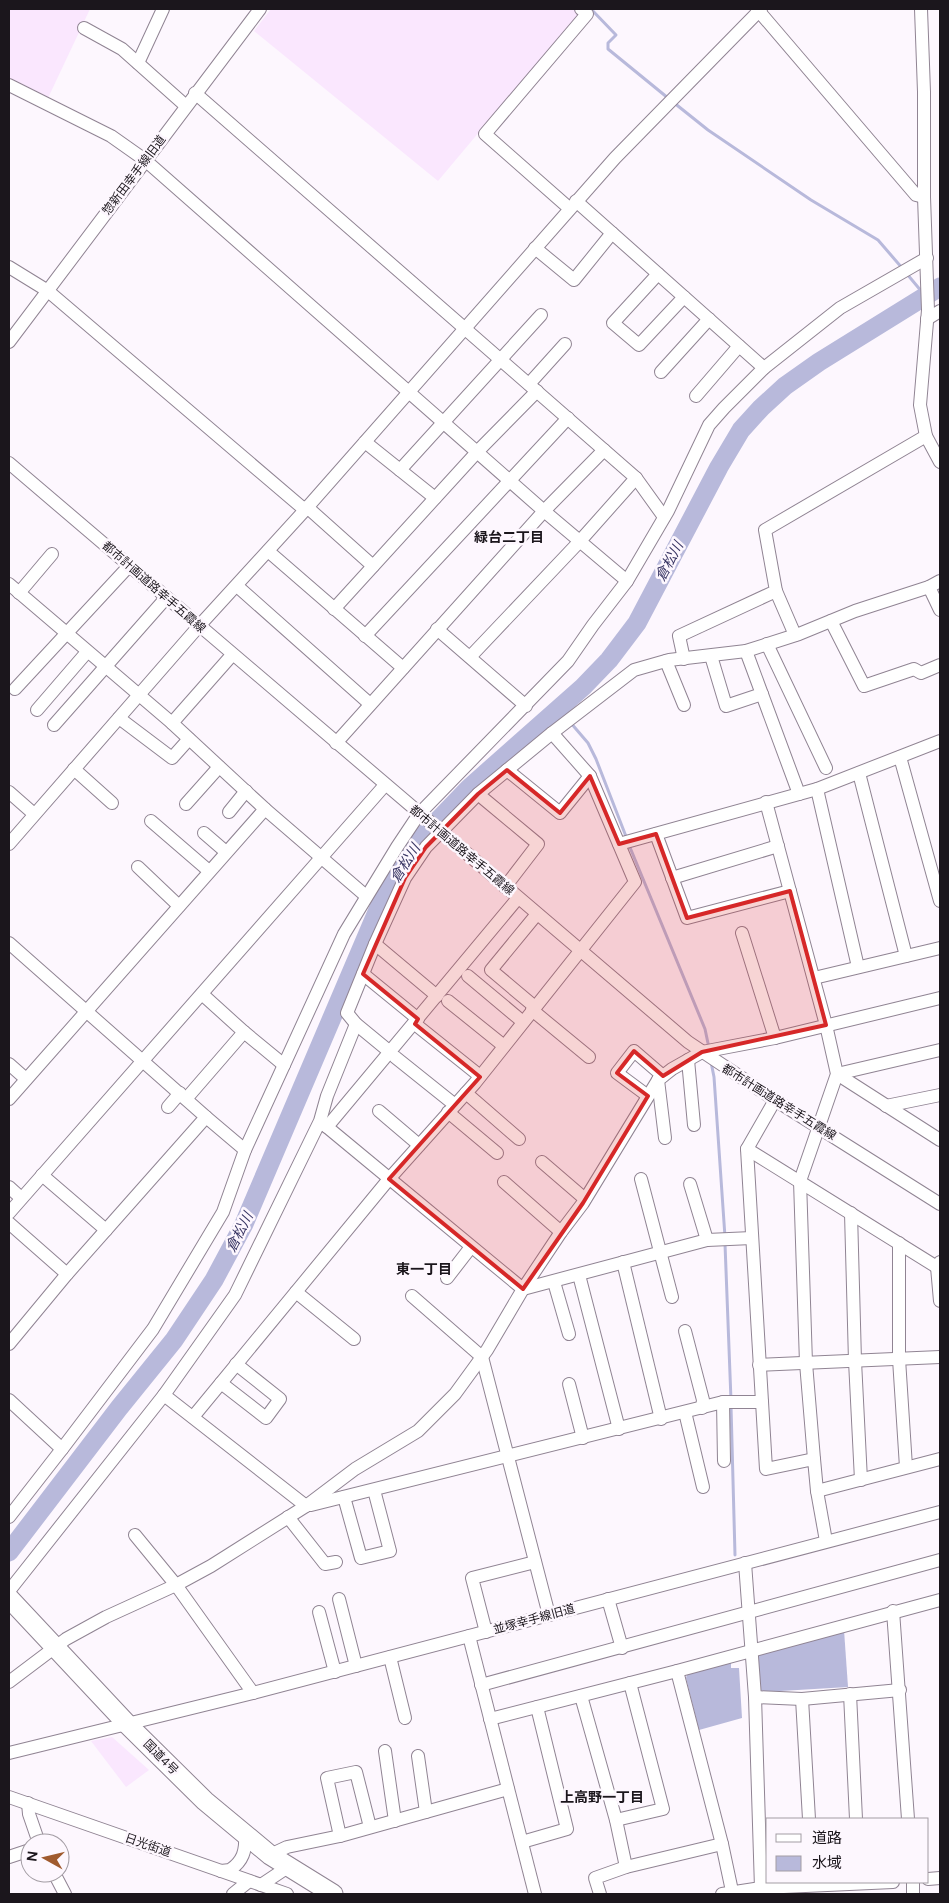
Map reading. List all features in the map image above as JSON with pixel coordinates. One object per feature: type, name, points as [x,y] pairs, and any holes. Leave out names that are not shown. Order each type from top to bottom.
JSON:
[{"type":"highway","name":"国道4号","points":[[9,1598],[128,1725],[206,1801],[270,1855],[333,1894]]},
{"type":"street","points":[[138,63],[163,9]]},
{"type":"street","name":"惣新田幸手線旧道","points":[[9,342],[260,9]]},
{"type":"street","points":[[581,9],[587,14],[485,134],[572,205],[612,233],[764,368]]},
{"type":"street","points":[[921,9],[924,92],[924,197],[932,314],[920,405],[926,436],[940,462]]},
{"type":"street","points":[[9,844],[199,626],[306,509],[572,205],[759,10],[916,195],[924,197]]},
{"type":"street","points":[[84,28],[122,48],[186,106]]},
{"type":"street","points":[[9,85],[112,136],[145,160],[544,511],[627,581]]},
{"type":"street","points":[[196,94],[636,478],[664,517]]},
{"type":"street","points":[[535,248],[574,280],[612,233]]},
{"type":"street","points":[[9,1517],[153,1330],[223,1212],[245,1150],[344,934],[366,896],[422,816],[568,661],[627,581],[664,517],[710,425],[724,408],[764,368],[840,308],[928,262]]},
{"type":"street","points":[[9,267],[48,291],[373,566]]},
{"type":"street","points":[[658,274],[613,324],[639,345],[684,297]]},
{"type":"street","points":[[400,470],[541,315]]},
{"type":"street","points":[[661,372],[709,319]]},
{"type":"street","points":[[334,609],[478,452],[533,388],[565,344]]},
{"type":"street","points":[[696,396],[739,346]]},
{"type":"street","points":[[365,636],[568,418]]},
{"type":"street","points":[[795,635],[776,591],[766,530],[926,436]]},
{"type":"street","points":[[365,442],[435,498]]},
{"type":"street","points":[[336,743],[544,511],[604,450]]},
{"type":"street","points":[[9,481],[13,467]]},
{"type":"street","name":"都市計画道路幸手五霞線","points":[[13,467],[579,950],[702,1052],[774,1100],[940,1204]]},
{"type":"street","points":[[470,657],[580,541],[636,478]]},
{"type":"street","points":[[268,551],[403,668]]},
{"type":"street","points":[[52,554],[13,591],[172,723],[264,808],[366,896]]},
{"type":"street","points":[[15,689],[129,566]]},
{"type":"street","points":[[497,1152],[393,1054],[356,1024],[347,1013],[375,944],[405,878],[439,830],[478,794],[552,733],[634,670],[666,661],[746,651],[934,584],[940,610]]},
{"type":"street","points":[[236,586],[370,704]]},
{"type":"street","points":[[684,659],[679,636],[776,591]]},
{"type":"street","points":[[54,725],[166,598]]},
{"type":"street","points":[[831,621],[864,686],[914,669],[921,673],[940,665]]},
{"type":"street","points":[[437,629],[526,706]]},
{"type":"street","points":[[768,644],[826,768]]},
{"type":"street","points":[[746,651],[799,794]]},
{"type":"street","points":[[36,710],[88,652]]},
{"type":"street","points":[[172,723],[232,655]]},
{"type":"street","points":[[711,656],[726,706],[762,694]]},
{"type":"street","points":[[666,661],[684,705]]},
{"type":"street","points":[[119,718],[172,758],[189,739]]},
{"type":"street","points":[[193,1417],[389,1179],[466,1093],[635,882],[590,776],[552,733]]},
{"type":"street","points":[[619,844],[817,789],[940,741]]},
{"type":"street","points":[[900,757],[940,901]]},
{"type":"street","points":[[186,804],[220,767]]},
{"type":"street","points":[[74,769],[112,803]]},
{"type":"street","points":[[507,770],[560,813],[590,776]]},
{"type":"street","points":[[859,773],[906,956]]},
{"type":"street","points":[[9,1213],[385,785]]},
{"type":"street","points":[[817,789],[858,967]]},
{"type":"street","points":[[228,812],[246,791]]},
{"type":"street","points":[[9,792],[34,814]]},
{"type":"street","points":[[478,794],[538,844],[505,886]]},
{"type":"street","points":[[766,802],[814,978],[837,1074],[800,1181],[806,1363],[817,1491],[826,1541]]},
{"type":"street","points":[[9,1099],[264,808]]},
{"type":"street","points":[[152,821],[209,871]]},
{"type":"street","points":[[204,832],[226,852]]},
{"type":"street","points":[[656,834],[686,918],[790,891]]},
{"type":"street","points":[[672,878],[778,846]]},
{"type":"street","points":[[138,867],[178,906]]},
{"type":"street","points":[[323,1124],[393,1054],[416,1021],[443,998],[518,898]]},
{"type":"street","points":[[537,914],[491,970],[589,1056]]},
{"type":"street","points":[[742,933],[775,1038]]},
{"type":"street","points":[[9,943],[245,1150]]},
{"type":"street","points":[[375,944],[504,1046]]},
{"type":"street","points":[[814,978],[940,948]]},
{"type":"street","points":[[363,974],[480,1076]]},
{"type":"street","points":[[468,976],[522,1022]]},
{"type":"street","points":[[202,994],[284,1065]]},
{"type":"street","points":[[9,1682],[54,1647],[106,1617],[176,1585],[211,1566],[306,1506],[355,1470],[418,1431],[455,1394],[482,1357],[523,1289],[585,1199],[660,1078],[702,1052],[775,1038],[940,998]]},
{"type":"street","points":[[9,1591],[164,1395],[235,1295],[323,1124],[328,1096],[356,1024]]},
{"type":"street","points":[[168,1107],[183,1096],[244,1032]]},
{"type":"street","points":[[837,1074],[940,1050]]},
{"type":"street","points":[[648,1096],[617,1073],[634,1051],[660,1078],[665,1138]]},
{"type":"street","points":[[688,1060],[694,1125]]},
{"type":"street","points":[[9,1064],[26,1079]]},
{"type":"street","points":[[837,1074],[940,1140]]},
{"type":"street","points":[[466,1093],[519,1139]]},
{"type":"street","points":[[886,1106],[940,1095]]},
{"type":"street","points":[[774,1100],[747,1149],[766,1469],[814,1459]]},
{"type":"street","points":[[379,1111],[419,1145]]},
{"type":"street","points":[[9,1344],[67,1274],[206,1117]]},
{"type":"street","points":[[323,1124],[523,1289]]},
{"type":"street","points":[[747,1149],[939,1266],[940,1301]]},
{"type":"street","points":[[542,1162],[585,1199]]},
{"type":"street","points":[[42,1175],[106,1230]]},
{"type":"street","points":[[641,1178],[672,1297]]},
{"type":"street","points":[[504,1182],[561,1232]]},
{"type":"street","points":[[690,1184],[708,1240]]},
{"type":"street","points":[[9,1187],[21,1198]]},
{"type":"street","points":[[851,1214],[855,1361],[861,1480]]},
{"type":"street","points":[[9,1223],[67,1274]]},
{"type":"street","points":[[523,1289],[708,1240],[752,1238]]},
{"type":"street","points":[[899,1243],[899,1358],[906,1467]]},
{"type":"street","points":[[447,1278],[471,1247]]},
{"type":"street","points":[[622,1262],[662,1419]]},
{"type":"street","points":[[578,1275],[619,1429]]},
{"type":"street","points":[[554,1282],[569,1334]]},
{"type":"street","points":[[296,1292],[354,1339]]},
{"type":"street","points":[[412,1296],[482,1357],[549,1615]]},
{"type":"street","points":[[685,1331],[703,1400],[702,1408]]},
{"type":"street","points":[[760,1365],[940,1356]]},
{"type":"street","points":[[221,1383],[266,1418],[280,1400],[236,1364]]},
{"type":"street","points":[[569,1384],[582,1438]]},
{"type":"street","points":[[164,1395],[306,1506]]},
{"type":"street","points":[[9,1400],[62,1449]]},
{"type":"street","points":[[306,1506],[662,1419],[723,1402],[762,1402]]},
{"type":"street","points":[[723,1402],[724,1461]]},
{"type":"street","points":[[685,1412],[704,1487]]},
{"type":"street","points":[[817,1491],[940,1459]]},
{"type":"street","points":[[344,1497],[360,1558],[390,1551],[374,1490]]},
{"type":"street","name":"並塚幸手線旧道","points":[[9,1753],[128,1725],[335,1672],[745,1562],[940,1512]]},
{"type":"street","points":[[288,1517],[325,1564],[336,1562]]},
{"type":"street","points":[[135,1535],[176,1585],[253,1693]]},
{"type":"street","points":[[481,1686],[940,1560]]},
{"type":"street","points":[[486,1632],[472,1578],[535,1562]]},
{"type":"street","points":[[745,1562],[755,1698],[761,1888]]},
{"type":"street","points":[[339,1599],[356,1666]]},
{"type":"street","points":[[608,1599],[622,1648]]},
{"type":"street","points":[[490,1719],[940,1600]]},
{"type":"street","points":[[893,1611],[908,1818]]},
{"type":"street","points":[[320,1612],[335,1672]]},
{"type":"street","points":[[469,1636],[535,1894]]},
{"type":"street","points":[[390,1657],[405,1718]]},
{"type":"street","points":[[677,1671],[722,1844],[727,1893],[761,1888],[776,1891],[813,1887],[859,1887],[886,1883]]},
{"type":"street","points":[[616,1820],[663,1809],[630,1683]]},
{"type":"street","points":[[755,1698],[802,1699],[900,1690]]},
{"type":"street","points":[[850,1694],[856,1818]]},
{"type":"street","points":[[581,1696],[616,1820],[626,1867]]},
{"type":"street","points":[[802,1699],[809,1818]]},
{"type":"street","points":[[522,1842],[567,1829],[537,1707]]},
{"type":"street","points":[[385,1751],[395,1821]]},
{"type":"street","points":[[418,1756],[426,1812]]},
{"type":"street","points":[[340,1836],[326,1778],[356,1772],[370,1828]]},
{"type":"street","points":[[270,1855],[287,1847],[340,1836],[508,1789]]},
{"type":"street","name":"日光街道","points":[[9,1796],[287,1894]]},
{"type":"street","points":[[28,1803],[29,1814],[36,1833]]},
{"type":"street","points":[[221,1871],[230,1870],[243,1858],[246,1848],[245,1835]]},
{"type":"street","points":[[600,1894],[595,1878],[626,1867],[722,1844]]},
{"type":"street","points":[[233,1894],[288,1867]]},
{"type":"highlighted area","points":[[507,770],[560,813],[590,776],[619,844],[656,834],[687,918],[790,891],[826,1025],[702,1052],[663,1076],[634,1051],[617,1073],[648,1096],[583,1203],[523,1289],[389,1179],[480,1077],[415,1024],[418,1019],[363,974],[405,878],[426,847],[478,794]]},
{"type":"shaded area","points":[[9,9],[90,9],[48,98],[9,79]]},
{"type":"shaded area","points":[[271,9],[574,9],[579,13],[438,181],[254,31]]},
{"type":"shaded area","points":[[112,1737],[149,1770],[126,1787],[91,1741]]},
{"type":"water","points":[[844,1630],[848,1687],[764,1692],[757,1688],[757,1658],[760,1652]]},
{"type":"water","points":[[731,1660],[731,1668],[739,1668],[742,1718],[699,1730],[686,1678],[688,1671]]},
{"type":"waterway","points":[[591,9],[616,35],[608,43],[608,49],[668,98]]},
{"type":"waterway","points":[[673,102],[708,130],[811,200],[878,240],[903,269]]},
{"type":"waterway","points":[[907,274],[922,292]]},
{"type":"waterway","name":"倉松川","points":[[9,1552],[119,1408],[174,1340],[214,1280],[244,1224],[383,898],[420,839],[469,788],[583,687],[609,660],[637,623],[719,467],[741,430],[761,408],[785,386],[819,362],[940,287]]},
{"type":"waterway","points":[[558,709],[566,718]]},
{"type":"waterway","points":[[570,722],[588,743],[596,759],[627,839]]},
{"type":"waterway","points":[[629,845],[705,1029],[709,1048]]},
{"type":"waterway","points":[[711,1062],[714,1077],[725,1237]]},
{"type":"waterway","points":[[725,1244],[731,1400]]},
{"type":"waterway","points":[[731,1406],[735,1555]]},
{"type":"district","name":"緑台二丁目","points":[[509,537]]},
{"type":"district","name":"東一丁目","points":[[424,1269]]},
{"type":"district","name":"上高野一丁目","points":[[602,1797]]}]
